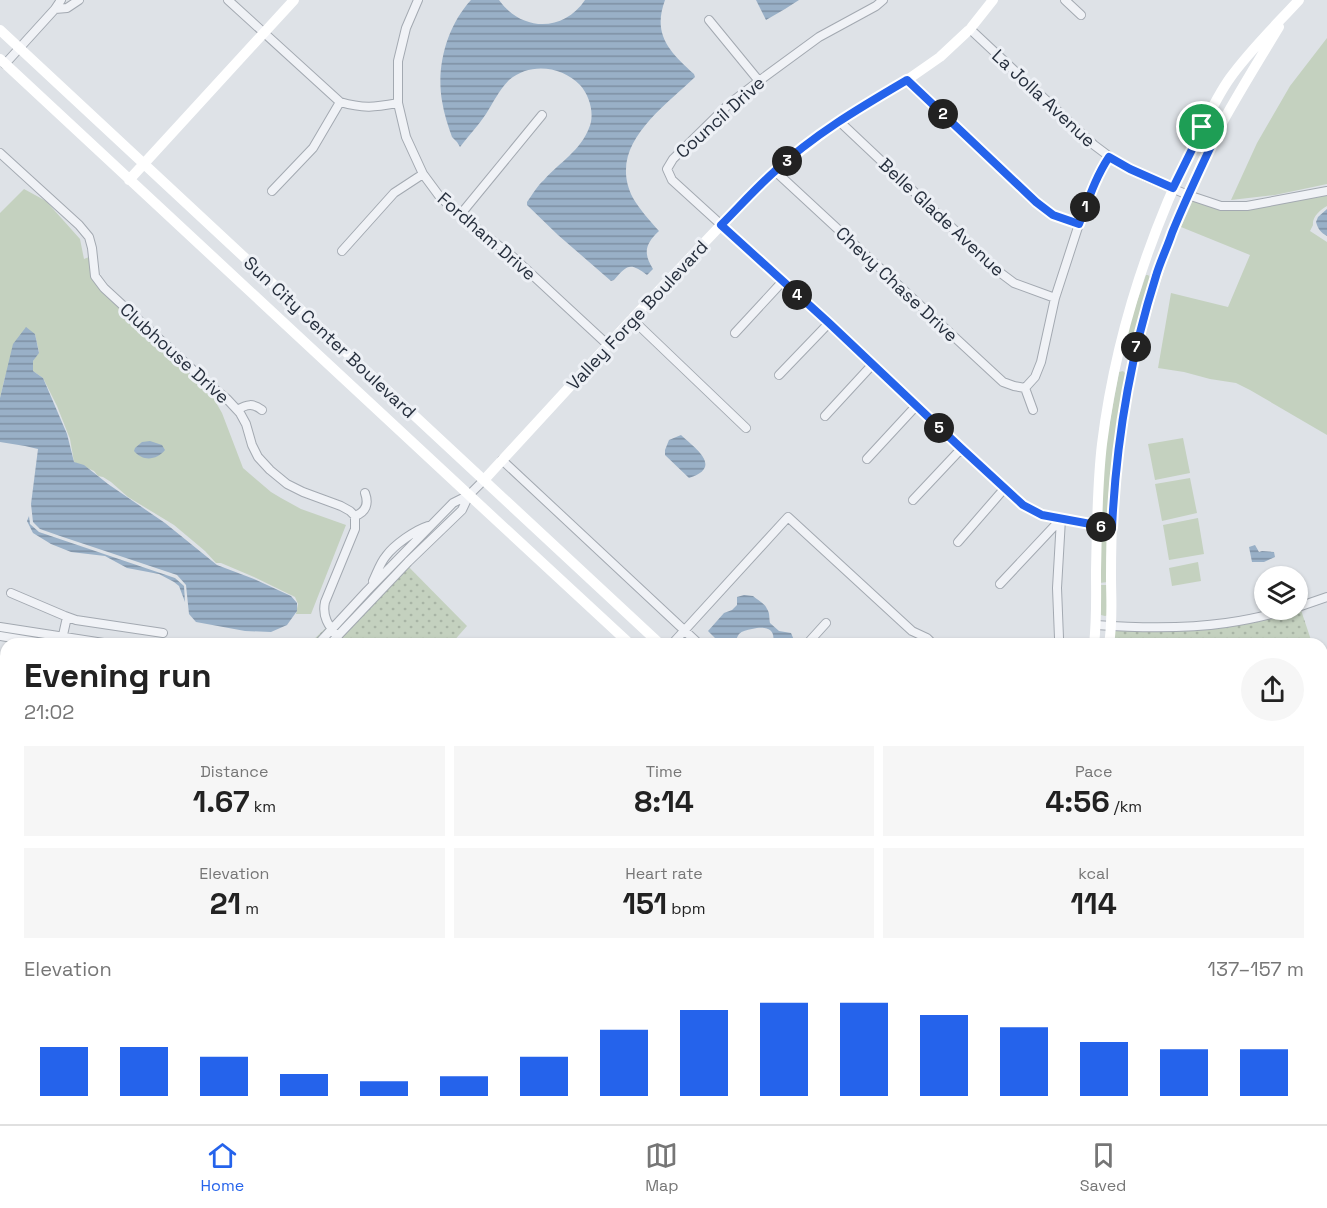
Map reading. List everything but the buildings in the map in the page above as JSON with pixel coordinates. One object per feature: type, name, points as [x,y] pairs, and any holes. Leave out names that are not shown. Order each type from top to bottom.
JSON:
[{"type":"street","points":[[3,61],[20,48],[61,0]]},
{"type":"street","points":[[55,9],[67,8],[79,0]]},
{"type":"street","points":[[228,0],[340,102],[368,108],[398,103]]},
{"type":"street","points":[[129,180],[294,0]]},
{"type":"street","name":"Fordham Drive","points":[[418,0],[406,28],[398,61],[398,103],[406,137],[423,174],[440,198],[513,257],[608,345]]},
{"type":"street","name":"Council Drive","points":[[883,0],[819,37],[729,104],[673,159],[667,169],[672,180],[1023,505],[1042,515],[1112,528]]},
{"type":"street","name":"Valley Forge Boulevard","points":[[484,480],[721,225],[775,171],[839,121],[940,57],[970,29],[993,0]]},
{"type":"street","points":[[1065,0],[1081,15]]},
{"type":"street","points":[[1095,638],[1096,526],[1102,444],[1115,366],[1143,264],[1173,188],[1223,90],[1230,78],[1294,3]]},
{"type":"street","points":[[1110,638],[1112,528],[1119,442],[1128,382],[1140,329],[1158,269],[1188,195],[1221,125],[1294,3]]},
{"type":"street","points":[[710,20],[759,81]]},
{"type":"street","name":"La Jolla Avenue","points":[[970,29],[1109,157],[1130,169],[1188,195],[1221,206],[1247,206],[1327,191]]},
{"type":"street","name":"Sun City Center Boulevard","points":[[0,30],[654,638]]},
{"type":"street","name":"Sun City Center Boulevard","points":[[3,61],[624,638]]},
{"type":"street","points":[[907,80],[1036,202],[1053,215],[1079,224]]},
{"type":"street","points":[[1223,90],[1236,98]]},
{"type":"street","points":[[272,191],[313,148],[340,102]]},
{"type":"street","points":[[460,216],[542,115]]},
{"type":"street","points":[[1208,117],[1221,125]]},
{"type":"street","name":"Belle Glade Avenue","points":[[839,121],[998,271],[1014,283],[1055,298]]},
{"type":"street","name":"Clubhouse Drive","points":[[0,153],[79,225],[89,237],[95,276],[104,288],[237,410],[246,424],[258,457],[270,470],[287,484],[341,506],[355,516]]},
{"type":"street","points":[[1033,410],[1025,388],[1035,377],[1041,362],[1055,298],[1079,224],[1100,170],[1109,157]]},
{"type":"street","name":"Chevy Chase Drive","points":[[775,171],[1003,382],[1025,388]]},
{"type":"street","points":[[342,251],[394,193],[423,174]]},
{"type":"street","points":[[1143,264],[1158,269]]},
{"type":"street","points":[[735,333],[783,281]]},
{"type":"street","points":[[632,320],[746,428]]},
{"type":"street","points":[[779,375],[829,323]]},
{"type":"street","points":[[825,416],[872,365]]},
{"type":"street","points":[[237,410],[249,405],[256,405],[262,410]]},
{"type":"street","points":[[867,459],[916,406]]},
{"type":"street","points":[[913,500],[961,448]]},
{"type":"street","points":[[502,460],[693,638]]},
{"type":"street","points":[[323,638],[453,503],[469,495],[484,480]]},
{"type":"street","points":[[958,542],[1004,489]]},
{"type":"street","points":[[365,493],[368,503],[363,512],[355,516],[355,528],[323,611],[326,621],[338,636],[408,562],[462,510],[469,495]]},
{"type":"street","points":[[678,638],[788,517],[912,631],[927,638]]},
{"type":"street","points":[[1000,584],[1061,519]]},
{"type":"street","points":[[1059,638],[1057,588],[1061,519]]},
{"type":"street","points":[[11,593],[76,620],[163,633]]},
{"type":"street","points":[[1308,604],[1327,597]]},
{"type":"street","points":[[62,638],[67,617]]},
{"type":"street","points":[[1096,625],[1198,626],[1254,617]]},
{"type":"street","points":[[812,638],[826,623]]},
{"type":"street","points":[[0,627],[52,638]]},
{"type":"street","points":[[918,638],[921,635]]},
{"type":"green space","points":[[1327,38],[1327,184],[1275,195],[1231,200],[1257,143],[1290,86]]},
{"type":"green space","points":[[24,189],[46,201],[80,239],[84,259],[89,257],[91,272],[97,285],[194,376],[214,399],[222,413],[243,468],[281,498],[301,509],[346,525],[311,614],[296,614],[298,604],[295,597],[254,577],[216,563],[174,525],[128,497],[94,471],[74,462],[70,439],[57,406],[43,378],[33,371],[33,361],[39,352],[35,334],[5,377],[0,398],[0,213]]},
{"type":"green space","points":[[1327,194],[1327,206],[1315,217],[1310,231],[1327,242],[1327,435],[1236,383],[1158,368],[1171,293],[1228,307],[1250,255],[1181,227],[1193,200],[1219,209],[1247,210]]},
{"type":"green space","points":[[1146,275],[1151,278],[1131,353],[1126,355],[1123,353],[1127,331]]},
{"type":"green space","points":[[1123,371],[1126,374],[1107,517],[1102,517],[1106,443],[1119,372]]},
{"type":"green space","points":[[1183,438],[1190,473],[1155,480],[1148,444]]},
{"type":"green space","points":[[1190,478],[1197,513],[1162,521],[1155,484]]},
{"type":"green space","points":[[1198,518],[1204,554],[1169,560],[1163,525]]},
{"type":"green space","points":[[1101,534],[1108,538],[1108,582],[1099,583]]},
{"type":"green space","points":[[397,555],[467,626],[456,638],[315,638]]},
{"type":"green space","points":[[1198,562],[1201,581],[1172,586],[1169,568]]},
{"type":"green space","points":[[1099,585],[1108,585],[1108,615],[1105,616],[1101,615]]},
{"type":"green space","points":[[1254,619],[1304,620],[1310,638],[1114,638],[1115,630]]},
{"type":"water","points":[[471,0],[499,0],[519,18],[542,24],[554,23],[565,18],[576,11],[585,0],[665,0],[661,23],[662,33],[671,50],[695,77],[654,115],[642,130],[632,145],[627,162],[627,179],[633,198],[659,231],[648,245],[648,258],[653,269],[647,275],[636,268],[629,267],[611,281],[527,205],[539,185],[581,143],[591,123],[589,100],[584,89],[573,79],[555,70],[546,69],[517,74],[502,88],[483,118],[460,147],[452,137],[442,101],[442,61],[455,22]]},
{"type":"water","points":[[756,0],[799,0],[766,20]]},
{"type":"water","points":[[1327,209],[1327,236],[1320,231],[1316,222]]},
{"type":"water","points":[[26,327],[35,334],[39,353],[33,361],[33,371],[43,378],[67,434],[74,462],[84,465],[165,523],[217,565],[291,596],[297,603],[297,611],[287,625],[271,632],[245,631],[196,622],[189,614],[186,585],[177,575],[40,529],[33,522],[31,504],[38,449],[0,442],[0,398],[13,344]]},
{"type":"water","points":[[681,435],[699,452],[705,463],[704,469],[699,474],[689,478],[665,455],[669,440]]},
{"type":"water","points":[[150,441],[162,445],[165,450],[154,458],[142,457],[134,451],[142,442]]},
{"type":"water","points":[[29,516],[30,524],[39,532],[175,578],[184,586],[185,602],[179,586],[159,574],[127,568],[105,556],[71,552],[51,544],[33,533],[27,521]]},
{"type":"water","points":[[1255,545],[1259,552],[1274,552],[1275,557],[1264,562],[1252,562],[1249,547]]},
{"type":"water","points":[[753,596],[763,603],[769,612],[770,623],[779,631],[791,633],[793,638],[773,638],[771,631],[761,628],[742,632],[737,638],[715,638],[708,631],[724,613],[737,605],[737,597]]},
{"type":"route","points":[[907,80],[1036,202],[1053,215],[1079,224],[1100,170],[1109,157],[1148,178],[1173,188],[1202,127],[1208,117],[1221,125],[1188,195],[1158,269],[1140,329],[1128,382],[1119,442],[1112,528],[1042,515],[1023,505],[721,225],[775,171],[813,140],[839,121],[907,80]]}]
